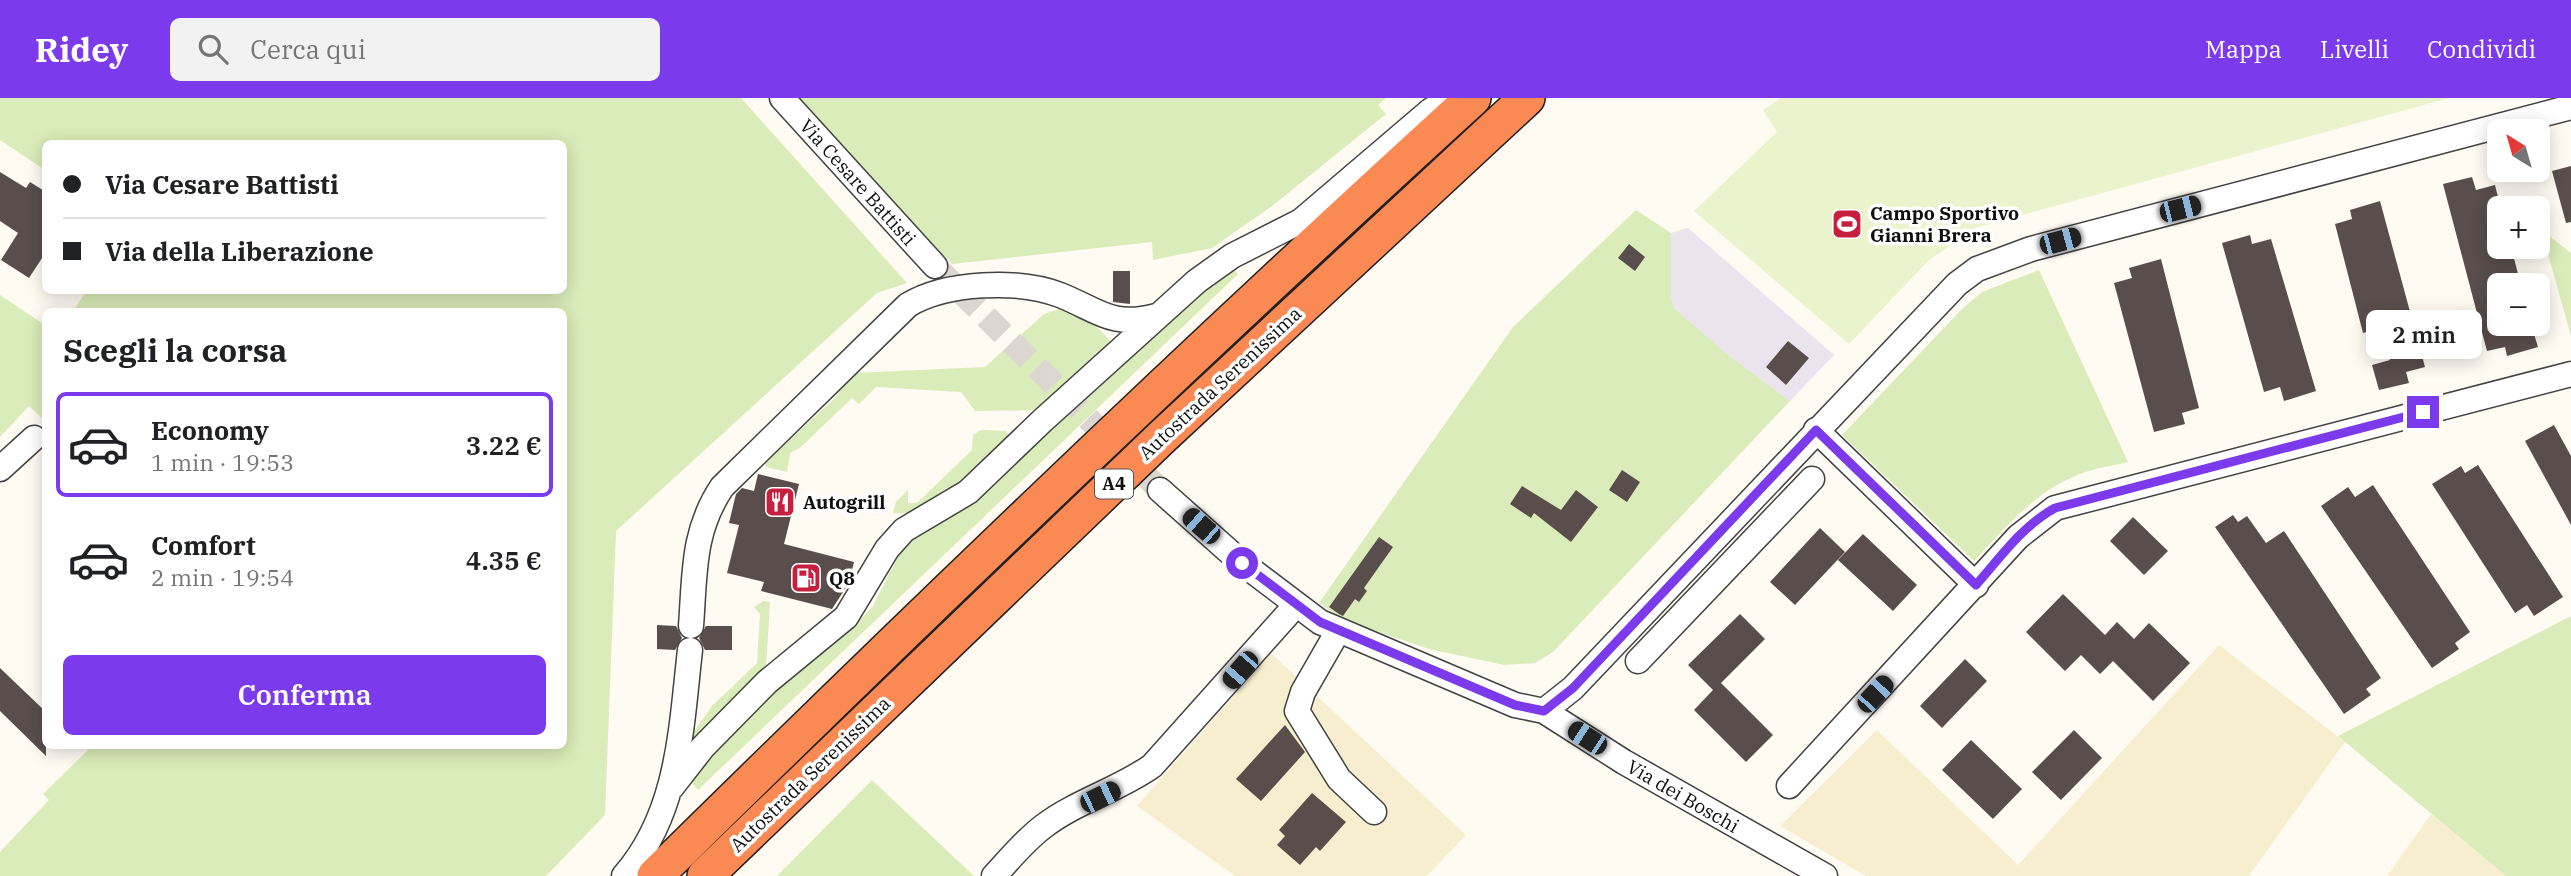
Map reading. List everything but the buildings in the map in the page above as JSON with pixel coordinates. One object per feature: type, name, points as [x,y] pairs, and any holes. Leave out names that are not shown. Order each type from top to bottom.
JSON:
[{"type":"highway","name":"Autostrada Serenissima","points":[[655,876],[894,641],[1354,206],[1473,98]]},
{"type":"highway","name":"Autostrada Serenissima","points":[[705,876],[812,770],[1162,437],[1527,98]]},
{"type":"street","name":"Via Cesare Battisti","points":[[782,98],[934,266]]},
{"type":"street","points":[[671,788],[704,747],[768,682],[846,617],[887,550],[904,530],[968,492],[1156,316],[1232,256],[1301,221],[1430,111],[1449,98]]},
{"type":"street","points":[[1160,490],[1295,606],[1338,631],[1515,705],[1544,711],[1573,688],[1816,430],[1957,284],[1977,269],[2000,258],[2571,107]]},
{"type":"street","points":[[624,876],[654,833],[671,788],[691,638],[698,538],[710,505],[722,486],[908,305],[935,292],[959,287],[1029,288],[1059,295],[1094,314],[1122,321],[1156,316]]},
{"type":"street","points":[[1789,786],[2024,531],[2055,508],[2571,374]]},
{"type":"street","points":[[1816,430],[1976,585]]},
{"type":"street","points":[[0,469],[34,438]]},
{"type":"street","points":[[1638,661],[1812,479]]},
{"type":"street","points":[[1704,547],[1727,569]]},
{"type":"street","points":[[994,876],[1043,827],[1080,805],[1125,785],[1152,766],[1295,606]]},
{"type":"street","points":[[1338,631],[1303,692],[1297,711],[1339,779],[1374,811]]},
{"type":"street","name":"Via dei Boschi","points":[[1544,711],[1623,762],[1825,876]]},
{"type":"shaded area","points":[[1688,228],[1834,355],[1790,401],[1727,354],[1674,308],[1671,295],[1671,233]]},
{"type":"shaded area","points":[[2219,645],[2345,742],[2249,876],[1866,876],[1780,826],[1877,730],[2018,865]]},
{"type":"shaded area","points":[[1271,653],[1466,835],[1427,876],[1235,876],[1137,806]]},
{"type":"shaded area","points":[[2431,814],[2506,876],[2387,876]]},
{"type":"green space","points":[[0,98],[741,98],[907,283],[877,293],[616,531],[605,815],[546,876],[0,876],[0,852],[49,800],[43,794],[89,749],[567,749],[567,308],[75,308],[84,294],[567,294],[567,140],[42,140],[42,168],[0,140]]},
{"type":"green space","points":[[797,98],[1386,98],[1378,105],[1386,114],[1272,206],[1212,248],[1153,260],[1152,242],[952,264]]},
{"type":"green space","name":"Campo Sportivo Gianni Brera","points":[[1781,98],[2449,98],[1975,228],[1929,260],[1849,344],[1694,211],[1777,132],[1763,110]]},
{"type":"green space","points":[[1636,210],[1671,233],[1671,295],[1674,308],[1727,354],[1790,401],[1553,652],[1535,663],[1504,665],[1429,649],[1346,621],[1319,603],[1513,327]]},
{"type":"green space","points":[[2550,237],[2571,253],[2571,336],[2549,259]]},
{"type":"green space","points":[[1233,269],[1238,274],[698,790],[690,781],[694,772],[778,685],[862,618],[873,606],[905,543],[1061,418],[1196,297]]},
{"type":"green space","points":[[2039,270],[2128,462],[2086,472],[2049,490],[2022,511],[1974,561],[1842,435],[1963,308],[1982,292]]},
{"type":"green space","points":[[0,295],[42,323],[42,418],[29,406],[0,437]]},
{"type":"green space","points":[[1059,309],[1089,321],[1112,345],[1040,410],[975,411],[961,392],[876,387],[859,404],[852,398],[801,447],[790,453],[787,472],[766,467],[765,463],[838,395],[841,382],[854,373],[985,367],[1044,314]]},
{"type":"green space","points":[[981,430],[1006,431],[1010,437],[973,475],[942,499],[910,512],[893,513],[896,502],[908,490],[908,503],[917,503],[972,450],[973,435]]},
{"type":"green space","points":[[763,601],[770,602],[766,668],[692,740],[691,736],[711,707],[757,663],[760,614],[754,607]]},
{"type":"green space","points":[[2571,616],[2571,876],[2506,876],[2338,736]]},
{"type":"green space","points":[[872,780],[974,876],[777,876]]},
{"type":"tunnel","points":[[935,266],[1160,490]]},
{"type":"place","name":"Campo Sportivo Gianni Brera","points":[[1847,224]]},
{"type":"place","name":"Autogrill","points":[[780,502]]},
{"type":"place","name":"Q8","points":[[806,578]]},
{"type":"route","points":[[1242,563],[1295,606],[1338,631],[1515,705],[1544,711],[1573,688],[1816,430],[1976,585],[2018,537],[2037,519],[2055,508],[2423,412]]}]
